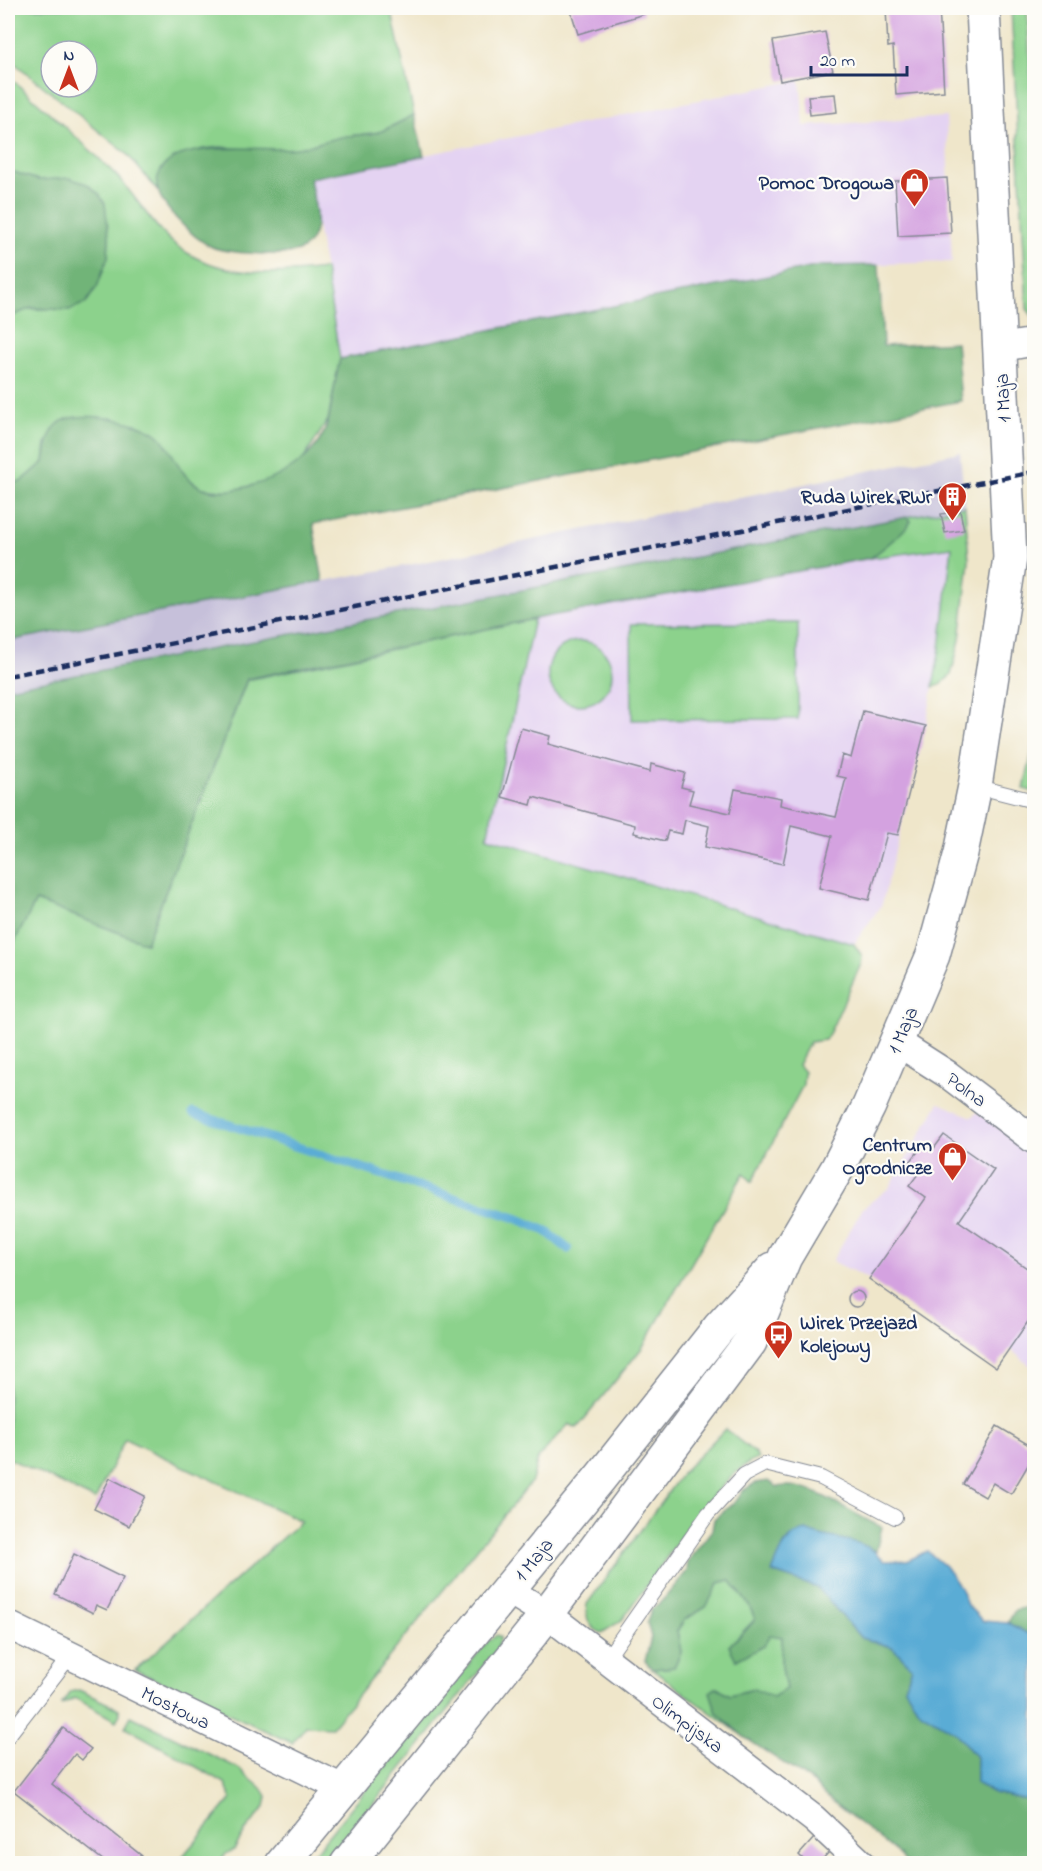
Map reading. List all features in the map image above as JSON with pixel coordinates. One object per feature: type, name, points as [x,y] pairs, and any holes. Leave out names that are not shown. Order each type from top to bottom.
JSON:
[{"type":"main road","name":"1 Maja","points":[[348,1863],[546,1614],[746,1349],[758,1328],[785,1257],[837,1169],[869,1106],[933,955],[961,853],[1022,555],[999,348],[983,8]]},
{"type":"main road","name":"1 Maja","points":[[282,1863],[508,1590],[719,1328],[785,1257]]},
{"type":"street","points":[[999,348],[1035,342]]},
{"type":"street","name":"Polna","points":[[897,1042],[947,1074],[1035,1140]]},
{"type":"street","name":"Olimpijska","points":[[508,1590],[546,1614],[814,1819],[853,1860]]},
{"type":"street","name":"Mostowa","points":[[8,1625],[344,1789]]},
{"type":"lane","points":[[975,786],[1035,801]]},
{"type":"lane","points":[[605,1661],[708,1514],[744,1475],[765,1464],[821,1478],[896,1517]]},
{"type":"lane","points":[[8,1736],[70,1656]]},
{"type":"shaded area","points":[[800,80],[804,126],[946,117],[952,262],[820,266],[340,359],[309,178]]},
{"type":"shaded area","points":[[960,452],[965,506],[8,688],[8,641],[435,560]]},
{"type":"shaded area","points":[[952,547],[940,648],[926,726],[882,904],[854,944],[486,837],[534,619],[923,549]]},
{"type":"shaded area","points":[[939,1103],[972,1117],[977,1112],[1034,1154],[1034,1369],[1010,1349],[996,1368],[869,1279],[832,1261],[863,1208],[889,1188]]},
{"type":"green space","points":[[8,8],[391,8],[414,115],[380,132],[342,137],[295,149],[272,151],[220,147],[203,149],[180,156],[157,181],[158,191],[127,154],[59,99],[99,99],[99,39],[39,39],[39,83],[8,58]]},
{"type":"green space","points":[[1011,8],[1027,8],[1034,137],[1034,318],[1027,309]]},
{"type":"green space","points":[[8,76],[116,175],[162,232],[178,247],[217,266],[238,270],[282,273],[325,269],[340,359],[328,420],[300,465],[270,481],[232,491],[202,488],[186,477],[159,436],[139,425],[110,418],[71,418],[46,443],[44,462],[22,481],[8,484],[8,318],[24,309],[44,309],[97,287],[108,257],[109,236],[52,180],[38,180],[8,170]]},
{"type":"green space","points":[[414,115],[424,156],[310,178],[316,214],[315,229],[309,243],[298,251],[255,254],[212,247],[186,229],[169,210],[158,191],[157,183],[163,167],[176,157],[194,151],[297,148],[341,137],[377,133]]},
{"type":"green space","points":[[8,170],[38,180],[69,178],[87,184],[99,194],[105,204],[109,236],[108,257],[97,287],[86,303],[69,310],[31,308],[8,318]]},
{"type":"green space","points":[[879,265],[883,346],[956,342],[961,401],[313,524],[323,581],[8,641],[8,484],[22,481],[44,462],[51,432],[67,419],[93,416],[137,425],[158,435],[164,441],[193,483],[213,490],[238,489],[276,477],[299,462],[318,443],[329,418],[340,359],[820,266]]},
{"type":"green space","points":[[965,506],[969,561],[960,640],[951,675],[940,685],[933,687],[952,547],[871,558],[908,525],[911,521],[907,517]]},
{"type":"green space","points":[[907,517],[911,521],[908,525],[871,558],[534,619],[247,679],[146,943],[36,901],[8,954],[8,688]]},
{"type":"green space","points":[[534,619],[487,837],[854,944],[862,956],[861,964],[830,1032],[825,1040],[810,1042],[798,1065],[804,1072],[803,1085],[752,1182],[744,1173],[642,1348],[577,1428],[569,1424],[538,1458],[532,1481],[332,1727],[306,1726],[292,1743],[135,1670],[301,1521],[125,1439],[95,1500],[8,1458],[8,954],[36,901],[146,943],[247,680]]},
{"type":"green space","points":[[798,623],[798,719],[632,720],[631,624]]},
{"type":"green space","points":[[580,641],[598,647],[606,655],[612,673],[606,691],[598,699],[580,705],[562,699],[554,691],[548,673],[554,655],[562,647]]},
{"type":"green space","points":[[1034,743],[1034,792],[1024,789]]},
{"type":"green space","points":[[725,1429],[755,1453],[758,1459],[743,1467],[706,1505],[622,1620],[602,1633],[598,1631],[589,1622],[587,1604],[683,1472]]},
{"type":"green space","points":[[769,1481],[778,1487],[803,1488],[817,1493],[882,1527],[876,1551],[841,1539],[822,1537],[785,1543],[773,1572],[818,1588],[861,1638],[892,1647],[912,1667],[905,1688],[919,1711],[955,1732],[976,1757],[976,1783],[994,1793],[1034,1801],[1034,1863],[906,1863],[901,1856],[824,1795],[815,1784],[744,1737],[717,1713],[710,1692],[717,1687],[730,1695],[754,1689],[773,1697],[786,1689],[781,1661],[782,1637],[770,1635],[764,1646],[736,1660],[729,1646],[755,1619],[749,1605],[730,1580],[719,1583],[706,1607],[684,1620],[677,1631],[681,1652],[674,1667],[652,1669],[645,1661],[651,1637],[647,1622],[652,1609],[663,1600],[687,1571],[688,1561],[712,1530],[714,1519],[737,1500],[742,1491],[755,1483]]},
{"type":"green space","points":[[1034,1525],[1034,1637],[1008,1623],[1015,1610],[1028,1607],[1030,1589],[1025,1569],[1033,1549],[1028,1535]]},
{"type":"green space","points":[[730,1580],[749,1605],[755,1619],[729,1646],[737,1660],[770,1634],[782,1637],[781,1661],[786,1689],[773,1698],[754,1689],[730,1695],[717,1688],[717,1713],[744,1737],[652,1669],[674,1667],[681,1652],[677,1631],[684,1620],[706,1607],[719,1583]]},
{"type":"green space","points":[[497,1635],[501,1637],[497,1649],[326,1863],[305,1864],[488,1641]]},
{"type":"green space","points":[[79,1690],[119,1709],[120,1714],[116,1721],[75,1698],[61,1705],[70,1692]]},
{"type":"green space","points":[[131,1716],[240,1769],[267,1796],[265,1807],[246,1830],[234,1850],[227,1853],[218,1863],[177,1863],[231,1799],[225,1783],[125,1727]]},
{"type":"water","points":[[806,1530],[857,1543],[876,1552],[884,1561],[907,1561],[927,1551],[945,1566],[960,1587],[967,1605],[983,1621],[1008,1623],[1034,1637],[1034,1801],[994,1793],[976,1783],[976,1757],[955,1732],[919,1711],[905,1688],[912,1667],[892,1647],[861,1638],[818,1588],[772,1572],[788,1540]]},
{"type":"building","points":[[570,8],[642,8],[644,14],[578,34]]},
{"type":"building","points":[[787,8],[812,8],[812,10],[787,12]]},
{"type":"building","points":[[886,8],[939,8],[944,91],[896,95],[893,46],[888,47]]},
{"type":"building","points":[[825,32],[833,71],[780,81],[773,41]]},
{"type":"building","points":[[835,94],[837,112],[810,115],[808,96]]},
{"type":"building","points":[[947,178],[951,233],[898,236],[895,181]]},
{"type":"building","name":"Ruda Wirek RWr","points":[[960,511],[964,530],[945,533],[941,514]]},
{"type":"building","points":[[863,711],[926,726],[898,835],[887,833],[869,900],[819,888],[832,836],[791,826],[783,864],[705,847],[709,826],[685,820],[682,834],[668,831],[665,841],[634,833],[635,825],[533,797],[531,805],[502,797],[521,728],[550,736],[548,744],[650,772],[651,764],[685,773],[681,787],[693,790],[689,804],[730,813],[735,789],[781,798],[780,805],[836,817],[846,778],[837,776],[842,755],[851,758]]},
{"type":"building","points":[[944,1135],[994,1170],[959,1221],[1034,1273],[1034,1313],[996,1368],[869,1279],[926,1198],[909,1186],[921,1170],[910,1162],[923,1145],[932,1151]]},
{"type":"building","points":[[853,1291],[859,1291],[864,1299],[862,1305],[853,1307],[848,1302],[848,1296]]},
{"type":"building","points":[[997,1426],[1034,1448],[1034,1455],[1011,1494],[993,1483],[985,1497],[963,1484]]},
{"type":"building","points":[[110,1478],[145,1496],[129,1526],[94,1509]]},
{"type":"building","points":[[74,1554],[123,1578],[107,1610],[96,1605],[93,1613],[55,1594]]},
{"type":"building","points":[[63,1728],[91,1749],[82,1760],[75,1754],[52,1784],[142,1856],[137,1864],[108,1864],[14,1791]]},
{"type":"building","points":[[814,1838],[829,1852],[818,1864],[808,1864],[799,1855]]},
{"type":"waterway","points":[[193,1113],[516,1218],[546,1231],[568,1249]]},
{"type":"railway","points":[[8,676],[1034,472]]},
{"type":"place","name":"Pomoc Drogowa","points":[[915,208]]},
{"type":"place","name":"Ruda Wirek RWr","points":[[953,522]]},
{"type":"place","name":"Centrum Ogrodnicze","points":[[953,1182]]},
{"type":"place","name":"Wirek Przejazd Kolejowy","points":[[779,1360]]}]
